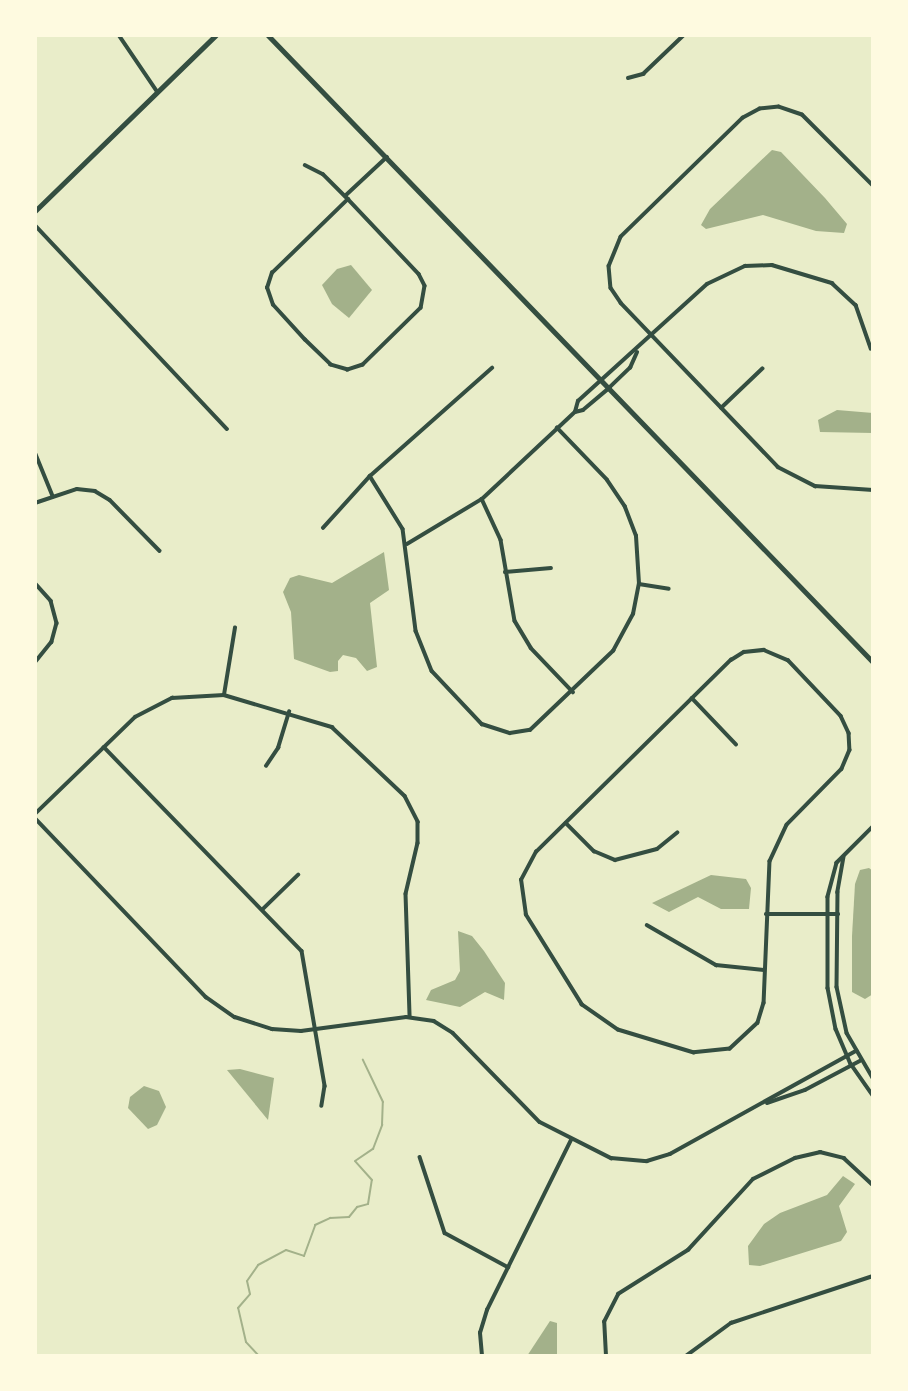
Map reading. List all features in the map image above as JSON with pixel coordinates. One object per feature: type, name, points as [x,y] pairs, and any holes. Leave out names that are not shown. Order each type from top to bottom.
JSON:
[{"type":"street","points":[[119,35],[157,91]]},
{"type":"street","points":[[35,211],[216,35]]},
{"type":"street","points":[[268,35],[873,662]]},
{"type":"street","points":[[628,78],[643,74],[684,35]]},
{"type":"street","points":[[873,186],[795,111],[770,107],[743,118],[621,237],[612,253],[611,288],[653,337],[721,408],[795,479],[815,486],[873,490]]},
{"type":"street","points":[[305,165],[320,172],[346,198],[425,286],[421,308],[359,367],[336,368],[277,310],[268,294],[272,273],[346,198],[387,157]]},
{"type":"street","points":[[35,225],[227,429]]},
{"type":"street","points":[[575,412],[576,404],[602,379],[637,352],[720,275],[765,264],[816,276],[840,288],[861,313],[872,348]]},
{"type":"street","points":[[407,544],[482,499],[575,412],[583,410],[610,387],[630,368],[637,352]]},
{"type":"street","points":[[323,528],[370,476],[492,368]]},
{"type":"street","points":[[721,408],[762,369]]},
{"type":"street","points":[[370,476],[397,516],[407,544],[416,631],[426,660],[482,724],[510,733],[541,724],[621,639],[639,584],[639,553],[625,507],[607,480],[557,428]]},
{"type":"street","points":[[35,452],[53,496]]},
{"type":"street","points":[[35,503],[77,489],[101,493],[160,551]]},
{"type":"street","points":[[482,499],[501,540],[510,607],[523,637],[573,692]]},
{"type":"street","points":[[505,572],[551,568]]},
{"type":"street","points":[[35,583],[51,601],[57,623],[52,642],[35,663]]},
{"type":"street","points":[[639,584],[669,589]]},
{"type":"street","points":[[224,695],[234,628]]},
{"type":"street","points":[[764,650],[788,660],[847,726],[850,750],[845,764],[791,820],[775,847],[767,872],[764,971],[758,1023],[746,1039],[723,1052],[694,1053],[629,1034],[599,1019],[563,977],[526,915],[521,898],[527,864],[692,698],[738,655],[764,650]]},
{"type":"street","points":[[410,1016],[405,894],[418,843],[416,814],[405,796],[350,740],[319,721],[224,695],[191,694],[160,702],[135,717],[35,816],[214,1003],[258,1026],[318,1030],[410,1016],[447,1028],[532,1116],[571,1140],[611,1158],[647,1161],[670,1154],[767,1103],[856,1051]]},
{"type":"street","points":[[692,698],[736,744]]},
{"type":"street","points":[[266,766],[278,748],[289,712]]},
{"type":"street","points":[[104,747],[263,909],[305,956],[325,1086],[321,1106]]},
{"type":"street","points":[[566,823],[594,851],[615,860],[657,849],[677,833]]},
{"type":"street","points":[[873,827],[844,857],[830,877],[828,914],[828,988],[847,1056],[873,1095]]},
{"type":"street","points":[[844,857],[838,915],[837,986],[856,1051],[873,1078]]},
{"type":"street","points":[[263,909],[298,875]]},
{"type":"street","points":[[765,914],[838,915]]},
{"type":"street","points":[[648,925],[716,965],[764,971]]},
{"type":"street","points":[[767,1103],[861,1060]]},
{"type":"street","points":[[482,1356],[483,1318],[571,1140]]},
{"type":"street","points":[[606,1356],[604,1322],[618,1294],[688,1250],[752,1179],[795,1158],[820,1152],[844,1158],[873,1185]]},
{"type":"street","points":[[419,1157],[445,1233],[508,1268]]},
{"type":"street","points":[[867,1179],[873,1174]]},
{"type":"street","points":[[686,1356],[731,1323],[873,1276]]},
{"type":"shaded area","points":[[772,150],[781,152],[825,198],[847,224],[844,233],[816,231],[763,215],[706,229],[701,225],[710,209]]},
{"type":"shaded area","points":[[351,265],[372,290],[349,318],[332,304],[322,285],[337,269]]},
{"type":"shaded area","points":[[837,410],[873,413],[873,433],[820,432],[818,420]]},
{"type":"shaded area","points":[[384,552],[389,590],[370,603],[377,667],[367,671],[356,658],[343,655],[338,661],[338,671],[330,672],[294,659],[291,612],[283,592],[290,578],[299,575],[332,583]]},
{"type":"shaded area","points":[[869,868],[873,871],[873,994],[865,999],[852,992],[852,936],[855,884],[860,870]]},
{"type":"shaded area","points":[[711,875],[746,879],[751,888],[749,909],[721,909],[698,897],[669,912],[652,903]]},
{"type":"shaded area","points":[[458,931],[472,936],[484,951],[505,983],[504,1000],[485,992],[460,1007],[426,1000],[431,990],[455,980],[460,971]]},
{"type":"shaded area","points":[[240,1069],[274,1078],[268,1120],[227,1070]]},
{"type":"shaded area","points":[[144,1086],[159,1091],[166,1107],[157,1125],[148,1129],[128,1108],[130,1097]]},
{"type":"shaded area","points":[[843,1176],[855,1184],[839,1206],[847,1232],[841,1241],[760,1266],[749,1265],[748,1246],[764,1224],[780,1213],[827,1195]]},
{"type":"shaded area","points":[[550,1321],[557,1323],[557,1356],[527,1356]]},
{"type":"waterway","points":[[259,1356],[246,1342],[238,1308],[250,1294],[247,1281],[258,1265],[286,1250],[304,1256],[315,1225],[330,1218],[349,1217],[357,1207],[368,1204],[372,1180],[355,1161],[373,1149],[382,1125],[383,1102],[363,1060]]}]
